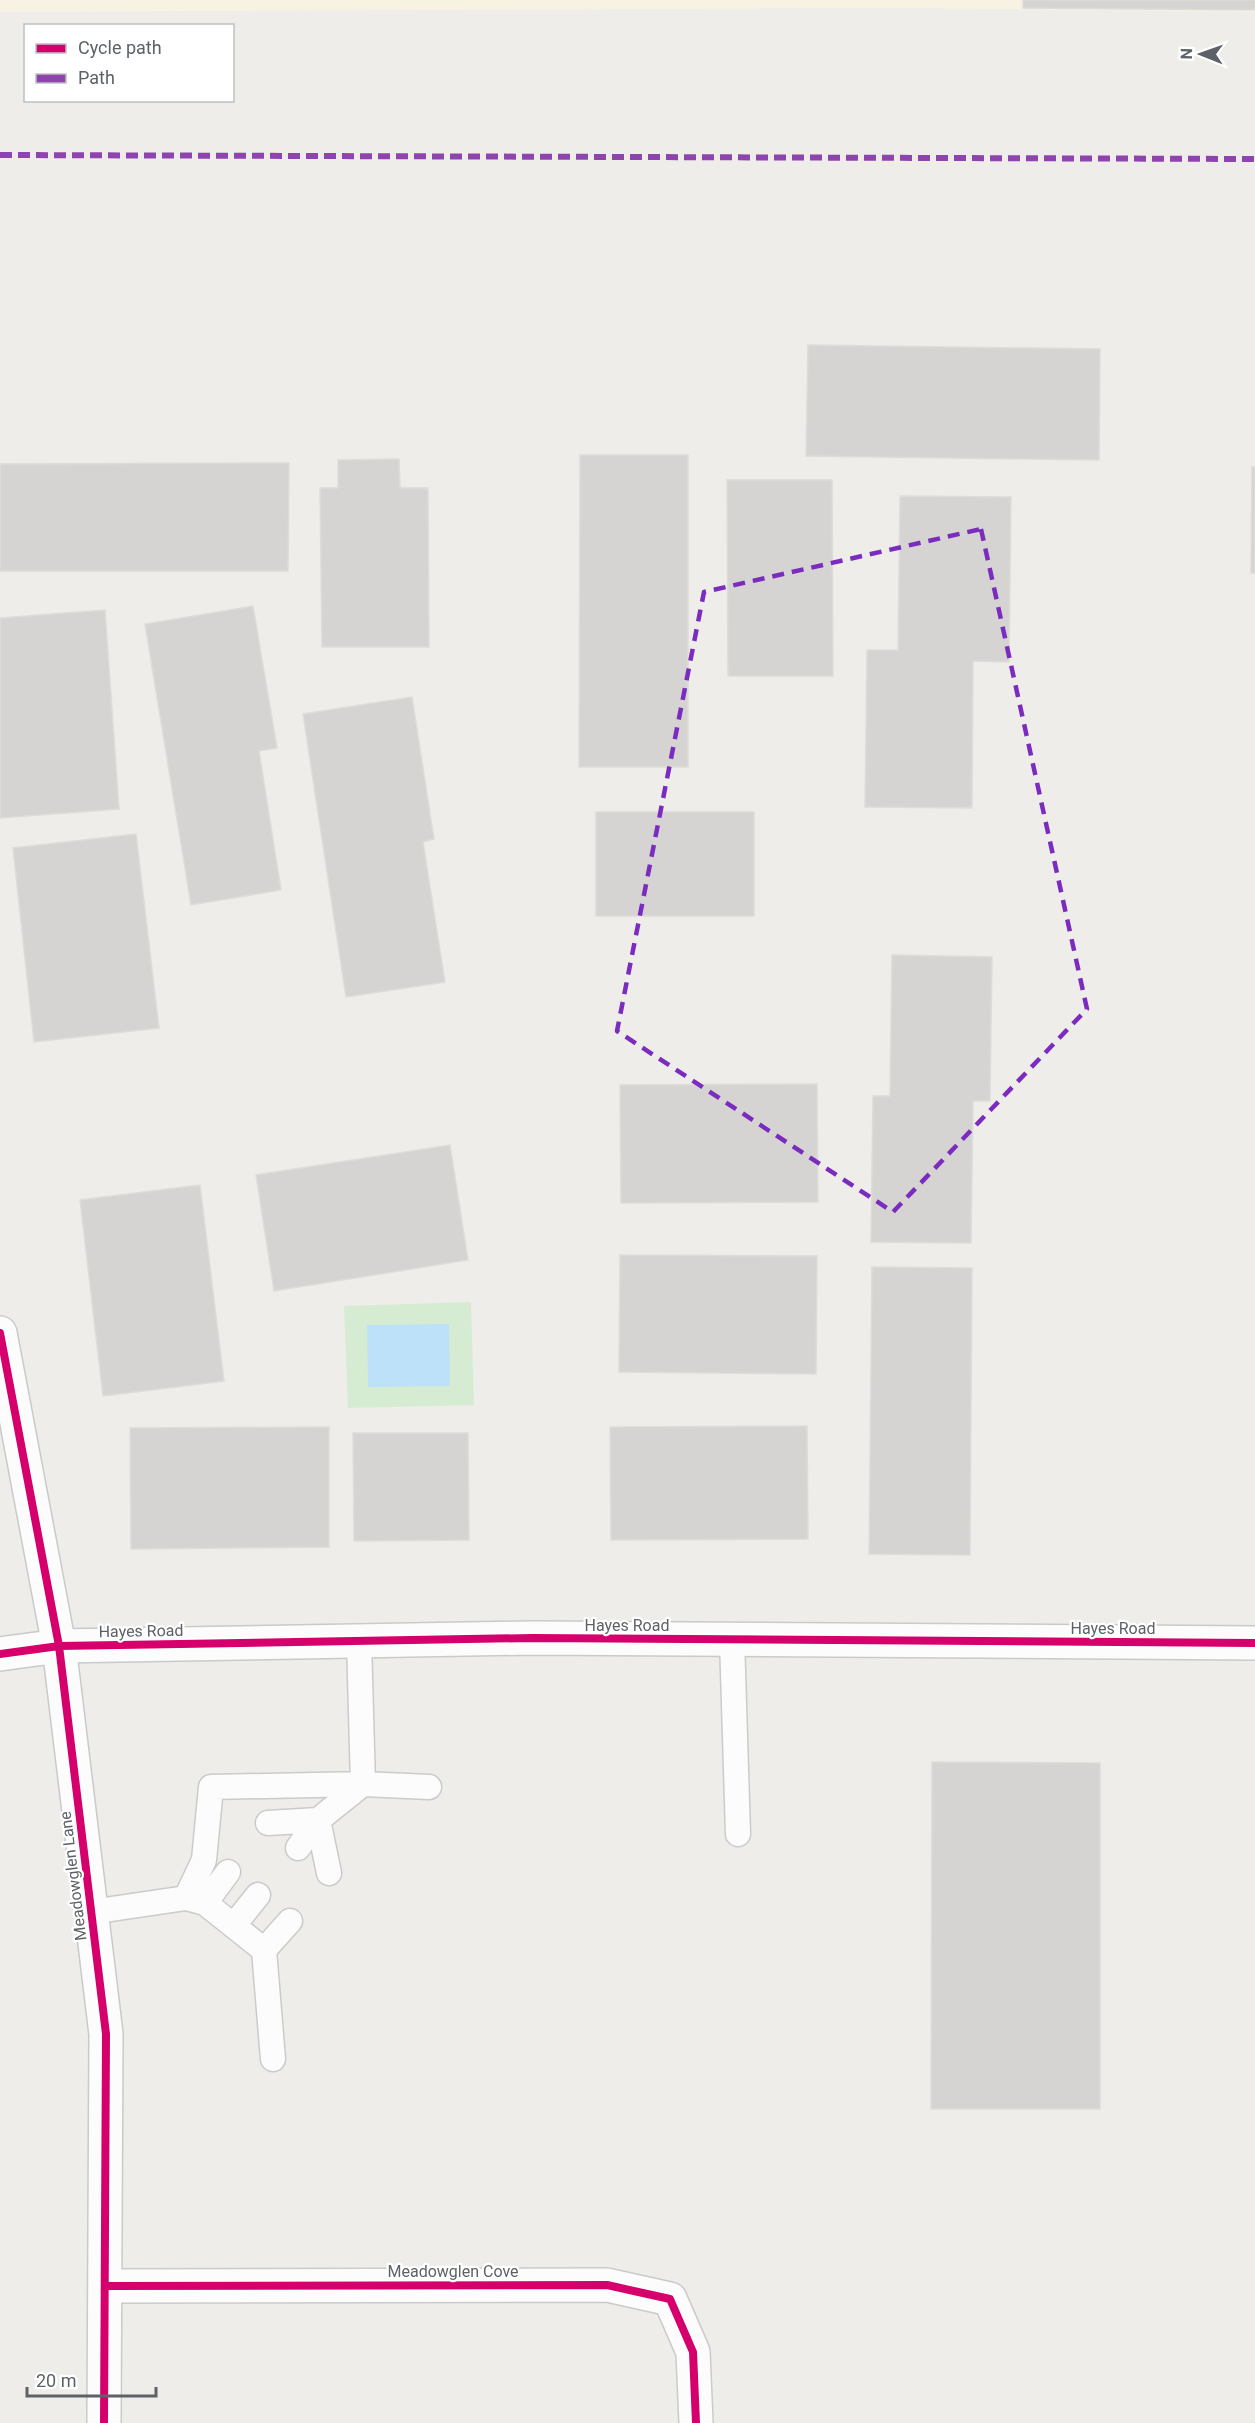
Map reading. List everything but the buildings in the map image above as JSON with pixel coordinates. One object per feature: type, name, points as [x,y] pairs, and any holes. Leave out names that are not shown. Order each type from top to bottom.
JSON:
[{"type":"street","name":"Meadowglen Lane","points":[[0,1333],[59,1646],[106,2034],[104,2423]]},
{"type":"street","name":"Hayes Road","points":[[0,1654],[59,1646],[532,1638],[1255,1642]]},
{"type":"street","name":"Meadowglen Cove","points":[[106,2286],[607,2284],[670,2299],[693,2352],[696,2423]]},
{"type":"lane","points":[[732,1639],[738,1834]]},
{"type":"lane","points":[[359,1641],[363,1784]]},
{"type":"lane","points":[[298,1848],[318,1820],[363,1784]]},
{"type":"lane","points":[[196,1901],[204,1860],[211,1787],[363,1784],[429,1787]]},
{"type":"lane","points":[[268,1823],[318,1820]]},
{"type":"lane","points":[[318,1820],[330,1873]]},
{"type":"lane","points":[[91,1912],[196,1901],[228,1872]]},
{"type":"lane","points":[[234,1925],[258,1895]]},
{"type":"lane","points":[[196,1901],[234,1925],[264,1950],[273,2059]]},
{"type":"lane","points":[[264,1950],[290,1921]]},
{"type":"highlighted area","points":[[981,529],[1087,1009],[893,1212],[617,1031],[704,592]]},
{"type":"shaded area","points":[[0,0],[1255,0],[1255,12],[894,8],[0,12]]},
{"type":"green space","points":[[471,1302],[474,1405],[348,1408],[344,1306]]},
{"type":"water","points":[[449,1324],[450,1386],[368,1387],[367,1325]]},
{"type":"marked path","points":[[0,155],[1255,159]]},
{"type":"cycle path","points":[[0,1333],[59,1646],[106,2034],[104,2423]]},
{"type":"cycle path","points":[[0,1654],[59,1646],[532,1638],[1255,1643]]},
{"type":"cycle path","points":[[106,2286],[607,2285],[670,2299],[693,2352],[696,2423]]}]
